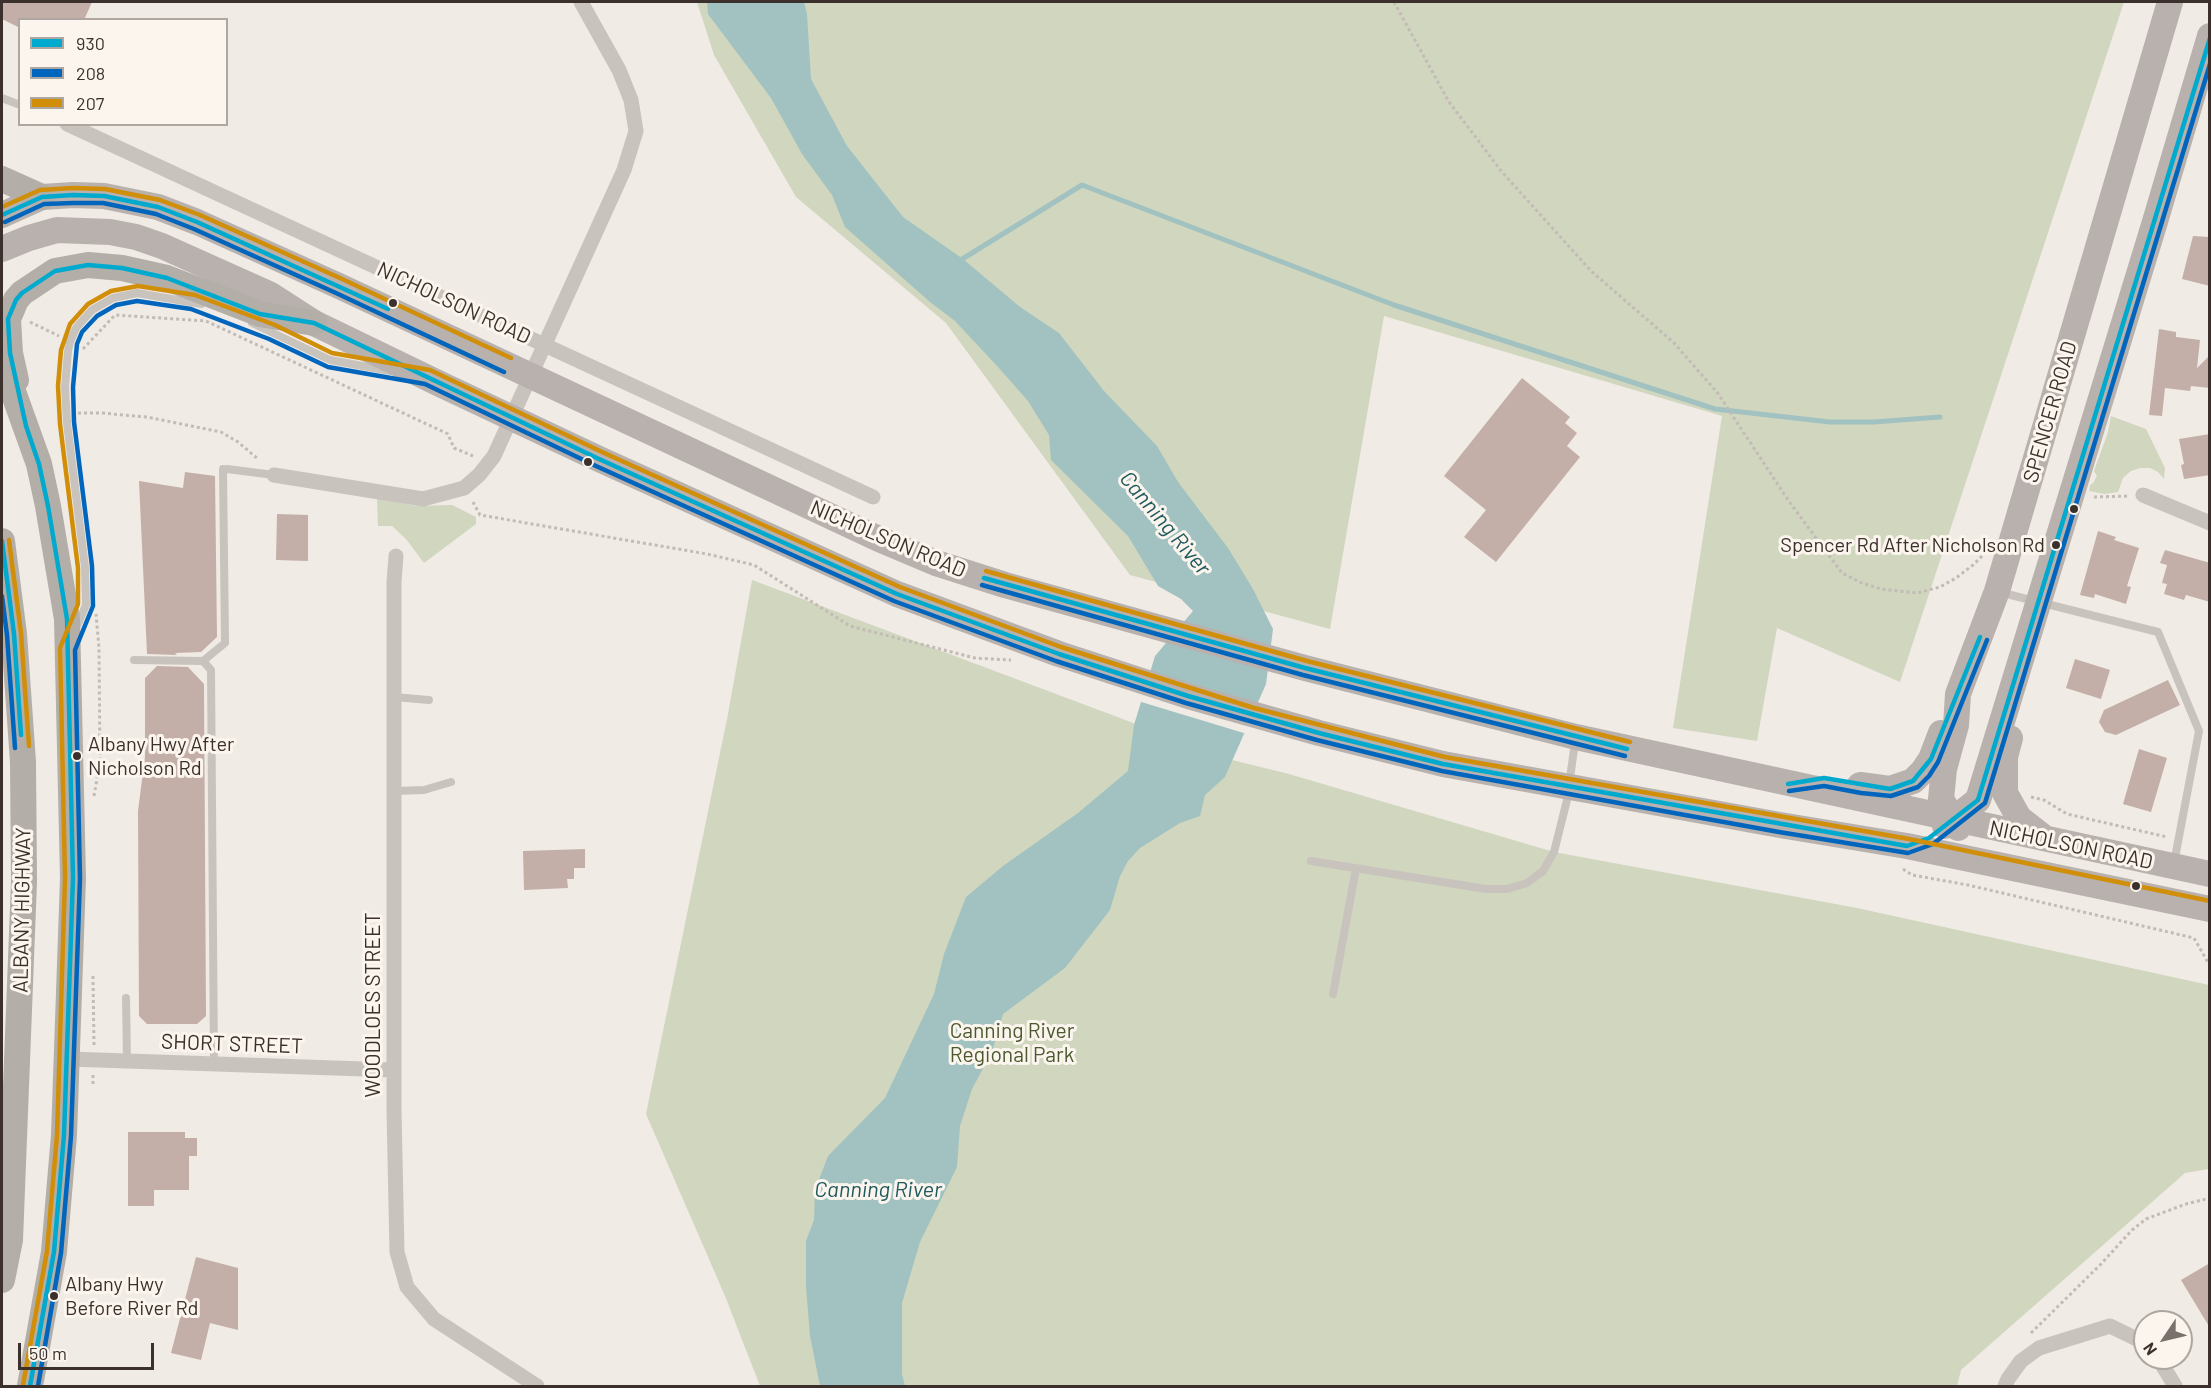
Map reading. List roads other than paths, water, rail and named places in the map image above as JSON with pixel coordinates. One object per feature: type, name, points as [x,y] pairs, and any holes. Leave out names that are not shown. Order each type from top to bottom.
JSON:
[{"type":"highway","points":[[2,179],[42,197]]},
{"type":"highway","points":[[26,426],[10,353],[8,319],[16,300],[22,293],[55,271],[88,265],[122,268],[167,278],[260,314],[314,323]]},
{"type":"highway","points":[[2,361],[39,464],[67,619],[68,649],[73,878],[68,1059],[54,1252],[30,1386]]},
{"type":"highway","name":"ALBANY HIGHWAY","points":[[2,541],[14,634],[23,762],[24,882],[10,1240],[2,1280]]},
{"type":"main road","name":"SPENCER ROAD","points":[[1975,860],[1941,800],[1944,770],[1956,725],[1958,694],[1997,591],[2170,2]]},
{"type":"main road","points":[[2137,117],[2154,102],[2186,2]]},
{"type":"main road","name":"SPENCER ROAD","points":[[1907,846],[1929,838],[1977,800],[2210,36]]},
{"type":"main road","name":"NICHOLSON ROAD","points":[[2,215],[42,197],[73,195],[104,196],[158,207],[306,272],[879,539],[936,563],[1005,585],[1305,668],[1576,737],[2210,874]]},
{"type":"main road","name":"NICHOLSON ROAD","points":[[2,249],[57,230],[110,232],[136,237],[162,246],[269,294],[314,323],[427,378],[897,594],[1059,654],[1188,696],[1319,733],[1443,764],[1907,846],[2210,909]]},
{"type":"main road","points":[[2038,603],[2026,674],[2006,757],[2004,777],[2005,793],[2019,818],[2046,840]]},
{"type":"main road","points":[[1789,784],[1824,778],[1890,789],[1912,781],[1931,759],[1958,694]]},
{"type":"street","points":[[530,376],[624,170],[636,131],[631,100],[619,70],[581,2]]},
{"type":"street","name":"NICHOLSON ROAD","points":[[71,126],[873,497]]},
{"type":"street","name":"NICHOLSON ROAD","points":[[274,475],[423,499],[464,488],[480,475],[494,456],[530,376]]},
{"type":"street","points":[[2143,495],[2210,523]]},
{"type":"street","name":"WOODLOES STREET","points":[[396,556],[394,582],[394,1070],[397,1252],[407,1287],[434,1319],[537,1386]]},
{"type":"street","name":"SHORT STREET","points":[[68,1059],[394,1070]]},
{"type":"street","points":[[2005,1386],[2021,1361],[2038,1348],[2110,1326],[2133,1337]]},
{"type":"street","points":[[2165,1370],[2175,1386]]},
{"type":"lane","points":[[2,98],[18,104]]},
{"type":"lane","points":[[68,649],[86,605],[85,567],[67,423],[65,387],[68,351],[76,328],[92,310],[113,298],[137,293],[193,302],[272,332],[330,360],[427,378]]},
{"type":"lane","points":[[134,660],[203,661],[225,643],[225,469],[274,475]]},
{"type":"lane","points":[[1997,591],[2158,632],[2199,731],[2173,867]]},
{"type":"lane","points":[[203,661],[211,670],[214,1064]]},
{"type":"lane","points":[[394,698],[429,700]]},
{"type":"lane","points":[[1311,861],[1486,889],[1507,889],[1527,883],[1543,871],[1554,852],[1565,809],[1576,737]]},
{"type":"lane","points":[[394,791],[415,792],[451,782]]},
{"type":"lane","points":[[1333,994],[1356,868]]},
{"type":"lane","points":[[126,999],[127,1061]]},
{"type":"water","name":"Canning River","points":[[707,2],[804,2],[807,14],[811,79],[847,146],[903,217],[963,259],[1020,307],[1059,333],[1104,391],[1157,446],[1178,482],[1228,548],[1253,589],[1273,629],[1266,684],[1225,777],[1205,795],[1200,816],[1180,823],[1140,848],[1128,861],[1120,876],[1110,910],[1065,968],[1003,1014],[992,1052],[972,1089],[960,1126],[957,1167],[920,1242],[902,1303],[902,1374],[905,1386],[820,1386],[810,1336],[806,1287],[806,1241],[814,1220],[815,1190],[828,1156],[885,1098],[934,994],[944,954],[966,897],[1003,866],[1078,813],[1128,771],[1134,725],[1155,656],[1193,611],[1181,599],[1158,586],[1128,536],[1051,460],[1049,435],[1028,401],[998,367],[955,321],[845,227],[832,195],[802,154],[771,98],[708,14]]},
{"type":"waterway","points":[[959,261],[1082,185],[1394,305],[1715,409],[1830,422],[1874,422],[1940,417]]},
{"type":"place","name":"Spencer Rd After Nicholson Rd","points":[[2056,545]]},
{"type":"place","name":"Albany Hwy After Nicholson Rd","points":[[77,756]]},
{"type":"place","name":"Albany Hwy Before River Rd","points":[[54,1296]]},
{"type":"park label","name":"Canning River Regional Park","points":[[1012,1043]]}]
